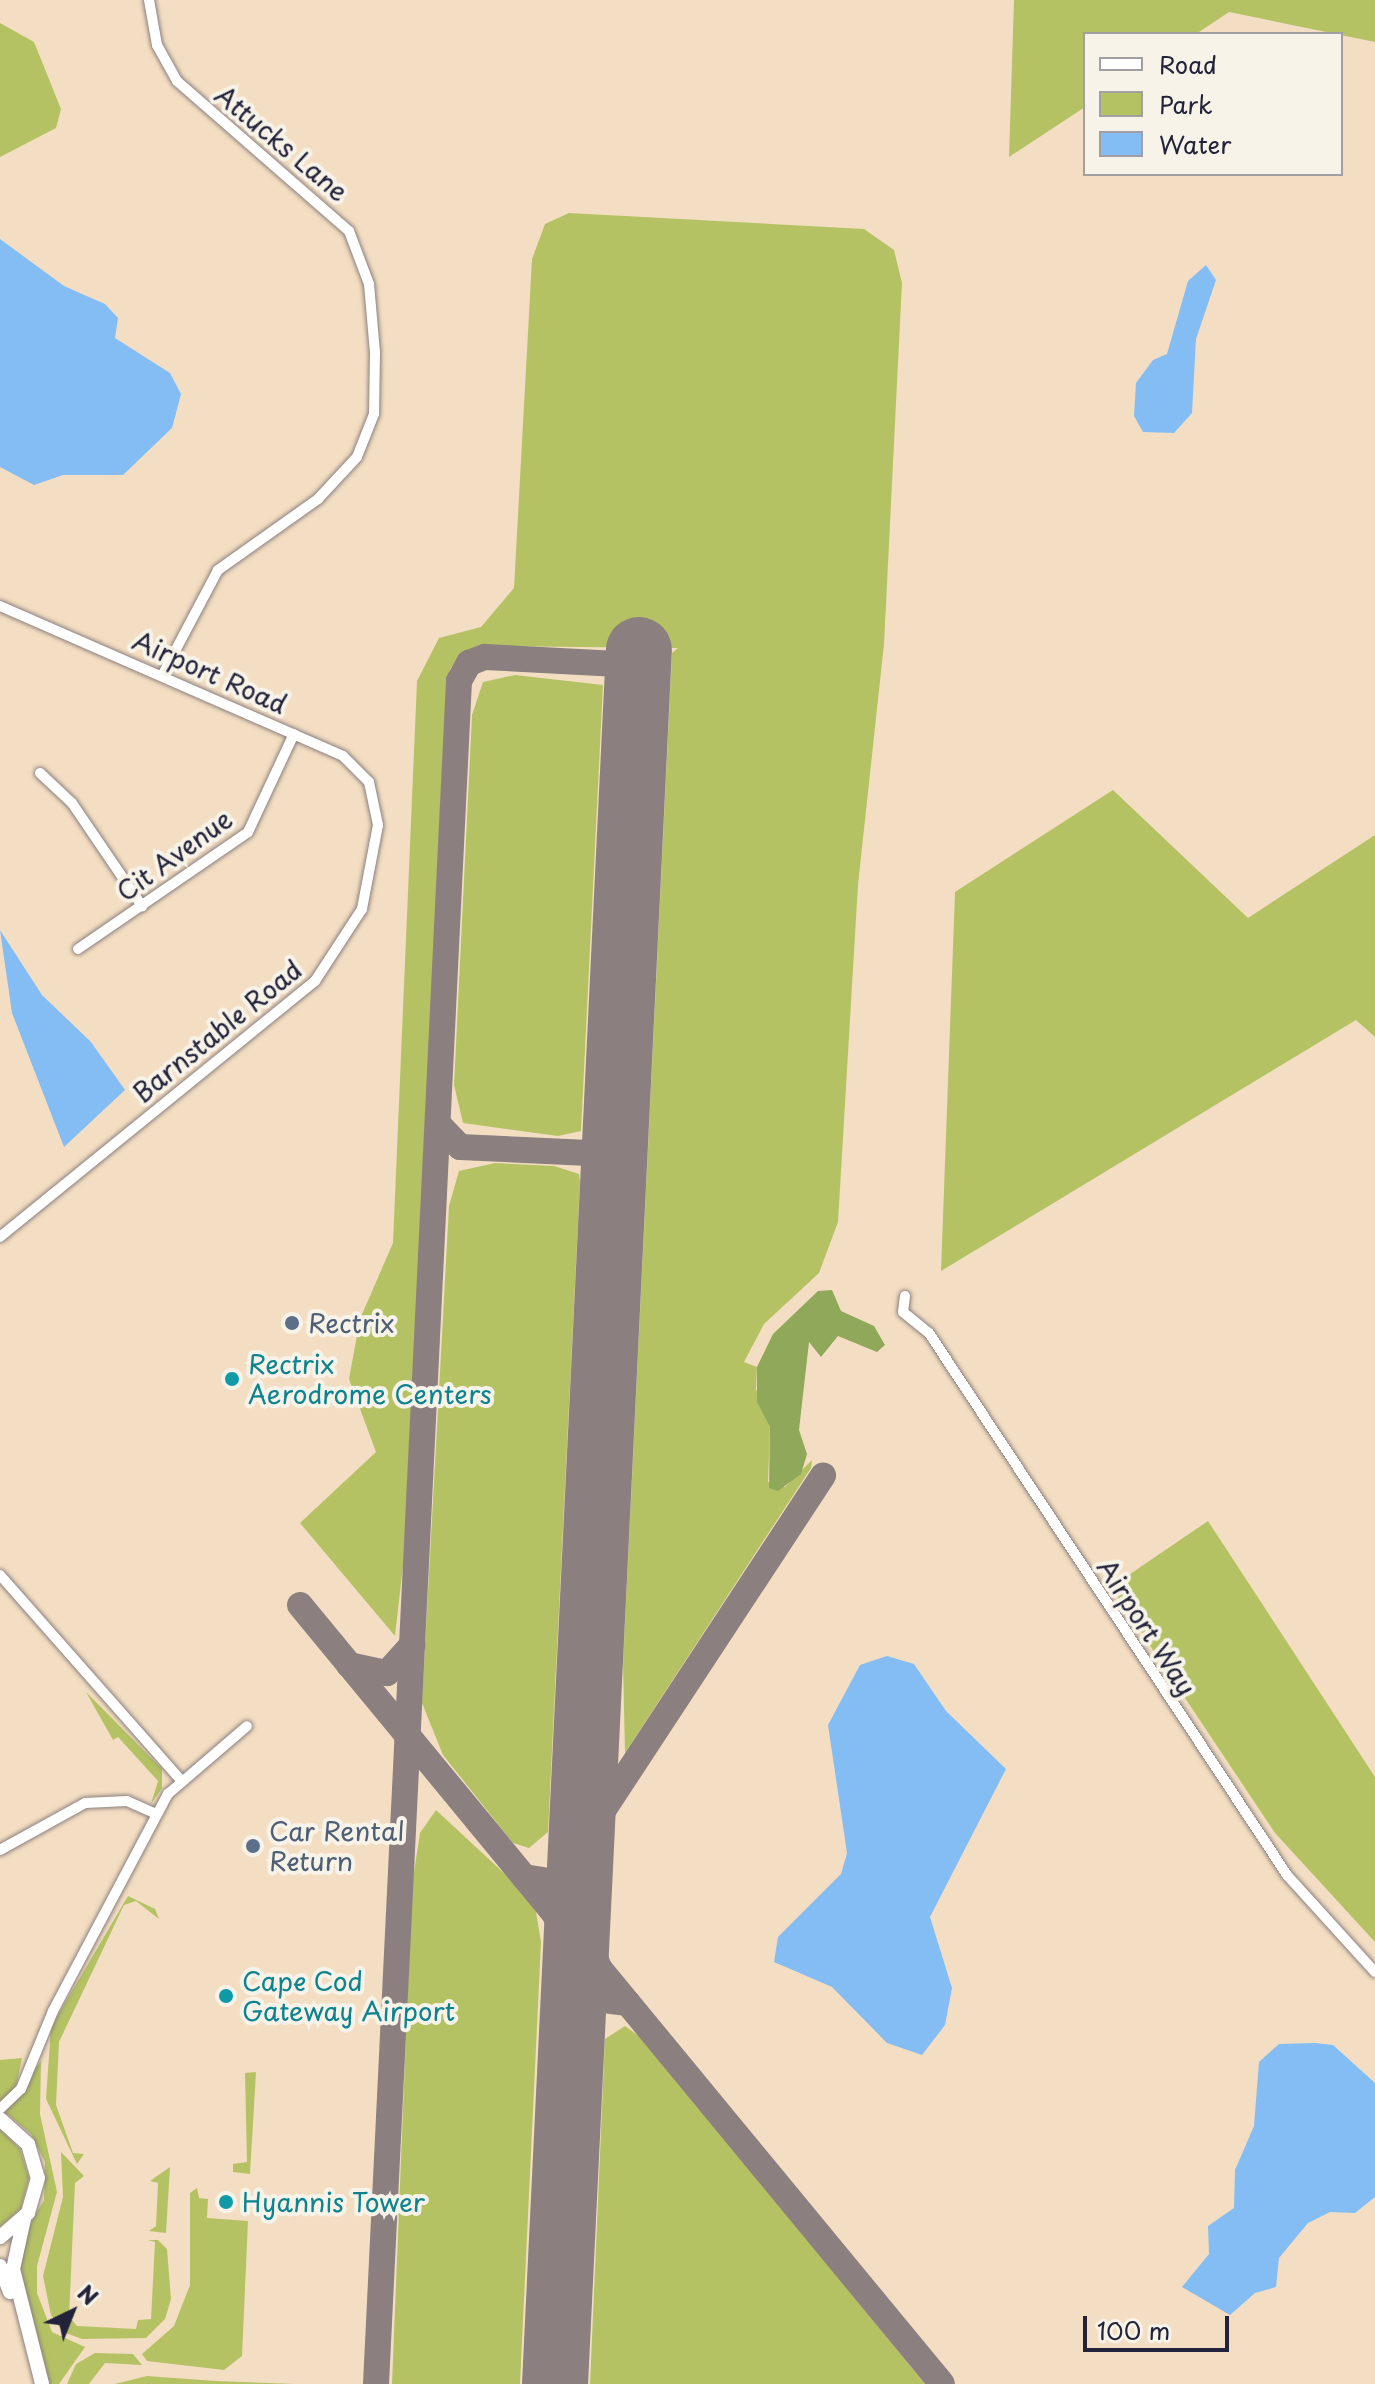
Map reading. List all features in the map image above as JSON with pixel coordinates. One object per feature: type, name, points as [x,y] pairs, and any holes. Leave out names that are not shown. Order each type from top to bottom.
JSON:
[{"type":"main road","points":[[0,2119],[24,2138],[36,2164],[36,2193],[24,2219],[13,2269],[40,2384]]},
{"type":"main road","points":[[0,2237],[24,2219]]},
{"type":"main road","points":[[0,2266],[40,2384]]},
{"type":"street","name":"Attucks Lane","points":[[149,0],[157,45],[177,81],[349,231],[366,270],[375,352],[374,414],[351,466],[218,570],[163,674]]},
{"type":"street","name":"Airport Road","points":[[0,606],[163,674],[353,763],[377,806]]},
{"type":"street","name":"Cit Avenue","points":[[78,949],[248,832],[294,734]]},
{"type":"street","points":[[40,773],[72,803],[142,906]]},
{"type":"street","name":"Barnstable Road","points":[[0,1237],[324,972],[368,891],[377,806]]},
{"type":"street","name":"Airport Way","points":[[905,1296],[903,1312],[929,1333],[1279,1864],[1322,1921],[1375,1972]]},
{"type":"street","points":[[0,1575],[181,1780]]},
{"type":"street","points":[[0,2109],[21,2089],[74,1975],[156,1814],[181,1780],[247,1726]]},
{"type":"street","points":[[0,1850],[93,1801],[127,1801],[156,1814]]},
{"type":"green space","points":[[1014,0],[1375,0],[1375,42],[1343,35],[1343,32],[1326,32],[1229,12],[1199,32],[1083,32],[1083,108],[1009,157]]},
{"type":"green space","points":[[0,23],[34,42],[61,109],[56,128],[0,157]]},
{"type":"green space","points":[[569,213],[864,229],[894,250],[902,283],[884,644],[858,885],[838,1222],[819,1273],[764,1324],[744,1362],[757,1367],[756,1389],[770,1427],[768,1482],[785,1487],[812,1460],[811,1468],[625,1753],[623,1664],[672,653],[678,648],[484,646],[464,652],[450,669],[406,1540],[395,1636],[300,1523],[376,1452],[349,1379],[360,1319],[393,1243],[417,681],[439,638],[481,627],[514,588],[532,259],[545,224]]},
{"type":"green space","points":[[515,675],[603,685],[581,1131],[558,1136],[463,1123],[454,1085],[472,715],[483,682]]},
{"type":"green space","points":[[1113,790],[1248,918],[1375,835],[1375,1037],[1356,1020],[941,1271],[955,892]]},
{"type":"green space","points":[[495,1163],[554,1166],[579,1174],[580,1182],[548,1832],[529,1848],[513,1843],[443,1755],[422,1703],[449,1206],[459,1171]]},
{"type":"green space","points":[[832,1290],[841,1311],[874,1326],[885,1345],[877,1352],[838,1336],[821,1357],[809,1342],[799,1430],[807,1454],[801,1474],[778,1491],[769,1488],[770,1427],[757,1402],[757,1367],[773,1334],[818,1291]]},
{"type":"green space","points":[[1208,1521],[1375,1777],[1375,1942],[1275,1833],[1111,1587]]},
{"type":"green space","points":[[86,1692],[162,1769],[162,1788],[151,1804],[158,1781],[118,1737],[113,1740]]},
{"type":"green space","points":[[436,1810],[521,1889],[536,1912],[541,1942],[520,2384],[392,2384],[412,1885],[420,1833]]},
{"type":"green space","points":[[128,1896],[155,1909],[159,1919],[136,1901],[124,1905],[59,2042],[56,2105],[73,2153],[84,2154],[77,2164],[46,2099],[51,2027]]},
{"type":"green space","points":[[625,2026],[643,2039],[925,2384],[590,2384],[605,2039]]},
{"type":"green space","points":[[22,2058],[15,2091],[0,2103],[0,2060]]},
{"type":"green space","points":[[41,2061],[40,2114],[57,2192],[37,2266],[37,2293],[52,2332],[85,2347],[59,2384],[49,2384],[19,2269],[25,2233],[44,2200],[45,2162],[31,2134],[5,2112]]},
{"type":"green space","points":[[256,2072],[250,2174],[233,2172],[233,2164],[247,2162],[245,2073]]},
{"type":"green space","points":[[0,2129],[20,2149],[29,2178],[21,2208],[0,2227]]},
{"type":"green space","points":[[61,2152],[84,2176],[75,2183],[69,2317],[77,2326],[136,2329],[138,2320],[151,2319],[155,2242],[148,2240],[158,2240],[167,2249],[171,2299],[165,2319],[146,2338],[82,2339],[63,2332],[51,2315],[43,2276],[63,2197]]},
{"type":"green space","points":[[170,2167],[166,2233],[149,2231],[156,2226],[158,2183],[150,2181]]},
{"type":"green space","points":[[197,2188],[199,2198],[208,2199],[207,2218],[248,2221],[242,2356],[224,2370],[147,2361],[142,2354],[174,2326],[190,2285],[190,2193]]},
{"type":"green space","points":[[95,2353],[133,2354],[142,2365],[105,2363],[89,2384],[67,2384],[76,2364]]},
{"type":"green space","points":[[147,2376],[215,2381],[296,2384],[115,2384]]},
{"type":"water","points":[[0,239],[64,286],[105,304],[118,318],[115,338],[170,373],[181,394],[172,428],[123,475],[63,475],[34,485],[0,467]]},
{"type":"water","points":[[1206,265],[1216,280],[1196,339],[1192,413],[1174,433],[1143,432],[1134,416],[1136,383],[1153,360],[1167,354],[1188,281]]},
{"type":"water","points":[[0,930],[42,995],[91,1042],[125,1090],[64,1147],[12,1013]]},
{"type":"water","points":[[887,1656],[914,1664],[946,1711],[1006,1769],[930,1917],[952,1988],[945,2025],[922,2055],[887,2043],[832,1987],[774,1962],[778,1937],[841,1874],[847,1853],[828,1725],[860,1665]]},
{"type":"water","points":[[1279,2044],[1333,2045],[1375,2083],[1375,2197],[1355,2213],[1330,2212],[1308,2223],[1279,2258],[1276,2287],[1255,2293],[1230,2315],[1182,2287],[1209,2254],[1208,2226],[1234,2208],[1235,2170],[1254,2126],[1259,2062]]},
{"type":"taxiway","points":[[376,2384],[459,681],[469,663],[485,657],[637,665]]},
{"type":"taxiway","points":[[438,1124],[460,1147],[589,1153],[604,1147],[616,1126]]},
{"type":"taxiway","points":[[589,1153],[607,1165],[613,1183]]},
{"type":"taxiway","points":[[581,1844],[823,1475]]},
{"type":"taxiway","points":[[300,1605],[555,1914],[575,1970]]},
{"type":"taxiway","points":[[349,1665],[387,1673],[412,1645]]},
{"type":"taxiway","points":[[524,1877],[556,1882],[581,1852]]},
{"type":"taxiway","points":[[578,1914],[599,1968],[942,2384]]},
{"type":"taxiway","points":[[572,2024],[595,1999],[628,2003]]},
{"type":"runway","points":[[555,2384],[639,650]]},
{"type":"place","name":"Rectrix","points":[[292,1323]]},
{"type":"place","name":"Rectrix Aerodrome Centers","points":[[232,1379]]},
{"type":"place","name":"Car Rental Return","points":[[253,1846]]},
{"type":"place","name":"Cape Cod Gateway Airport","points":[[226,1996]]},
{"type":"place","name":"Hyannis Tower","points":[[226,2202]]}]
